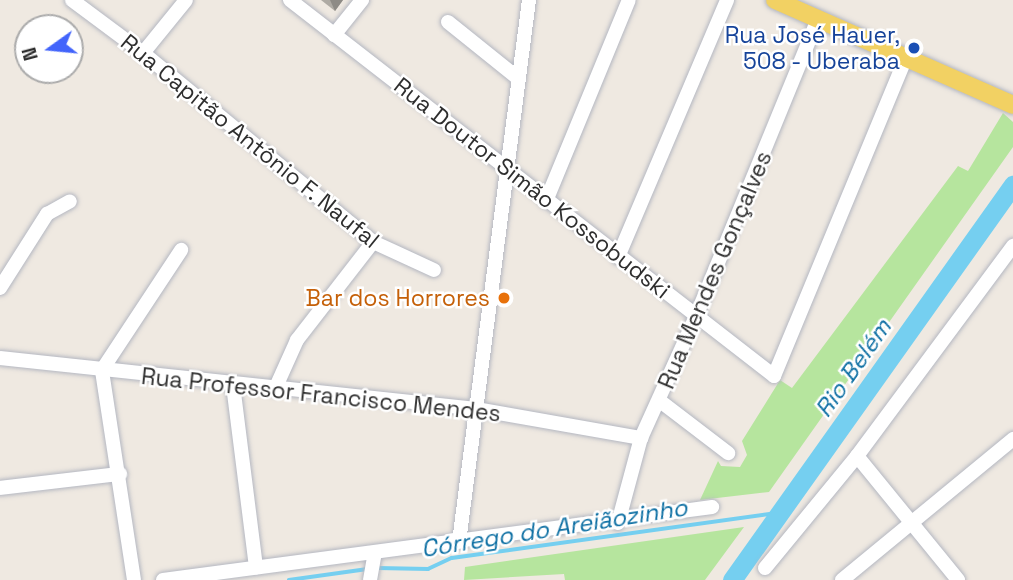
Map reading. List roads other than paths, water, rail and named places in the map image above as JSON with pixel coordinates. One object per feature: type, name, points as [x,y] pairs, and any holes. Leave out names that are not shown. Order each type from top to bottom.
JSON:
[{"type":"main road","points":[[775,0],[1013,104]]},
{"type":"street","name":"Rua Capitão Antônio F. Naufal","points":[[72,0],[143,53],[373,242],[434,270]]},
{"type":"street","points":[[143,53],[186,0]]},
{"type":"street","name":"Rua Doutor Simão Kossobudski","points":[[290,0],[774,376],[906,57]]},
{"type":"street","points":[[334,35],[362,0]]},
{"type":"street","points":[[459,542],[529,0]]},
{"type":"street","points":[[546,201],[629,0]]},
{"type":"street","points":[[618,257],[727,0]]},
{"type":"street","name":"Rua Mendes Gonçalves","points":[[618,523],[641,438],[697,314],[818,19]]},
{"type":"street","points":[[448,22],[519,79]]},
{"type":"street","points":[[0,288],[47,214],[70,201]]},
{"type":"street","points":[[275,389],[297,340],[373,242]]},
{"type":"street","points":[[765,568],[857,456],[1013,246]]},
{"type":"street","points":[[134,580],[120,474],[102,370],[181,250]]},
{"type":"street","name":"Rua Professor Francisco Mendes","points":[[0,358],[476,409],[641,438]]},
{"type":"street","points":[[233,385],[256,568]]},
{"type":"street","points":[[660,401],[728,453]]},
{"type":"street","points":[[842,580],[1013,439]]},
{"type":"street","points":[[857,456],[958,580]]},
{"type":"street","points":[[0,488],[120,474]]},
{"type":"street","points":[[163,580],[618,523],[712,507]]},
{"type":"street","points":[[370,580],[375,553]]},
{"type":"waterway","name":"Rio Belém","points":[[732,580],[1013,185]]},
{"type":"waterway","name":"Córrego do Areiãozinho","points":[[378,568],[428,569],[452,558],[782,512]]},
{"type":"waterway","name":"Córrego do Areiãozinho","points":[[289,580],[367,569]]},
{"type":"place","name":"Rua José Hauer, 508 - Uberaba","points":[[914,48]]},
{"type":"place","name":"Bar dos Horrores","points":[[504,298]]}]
